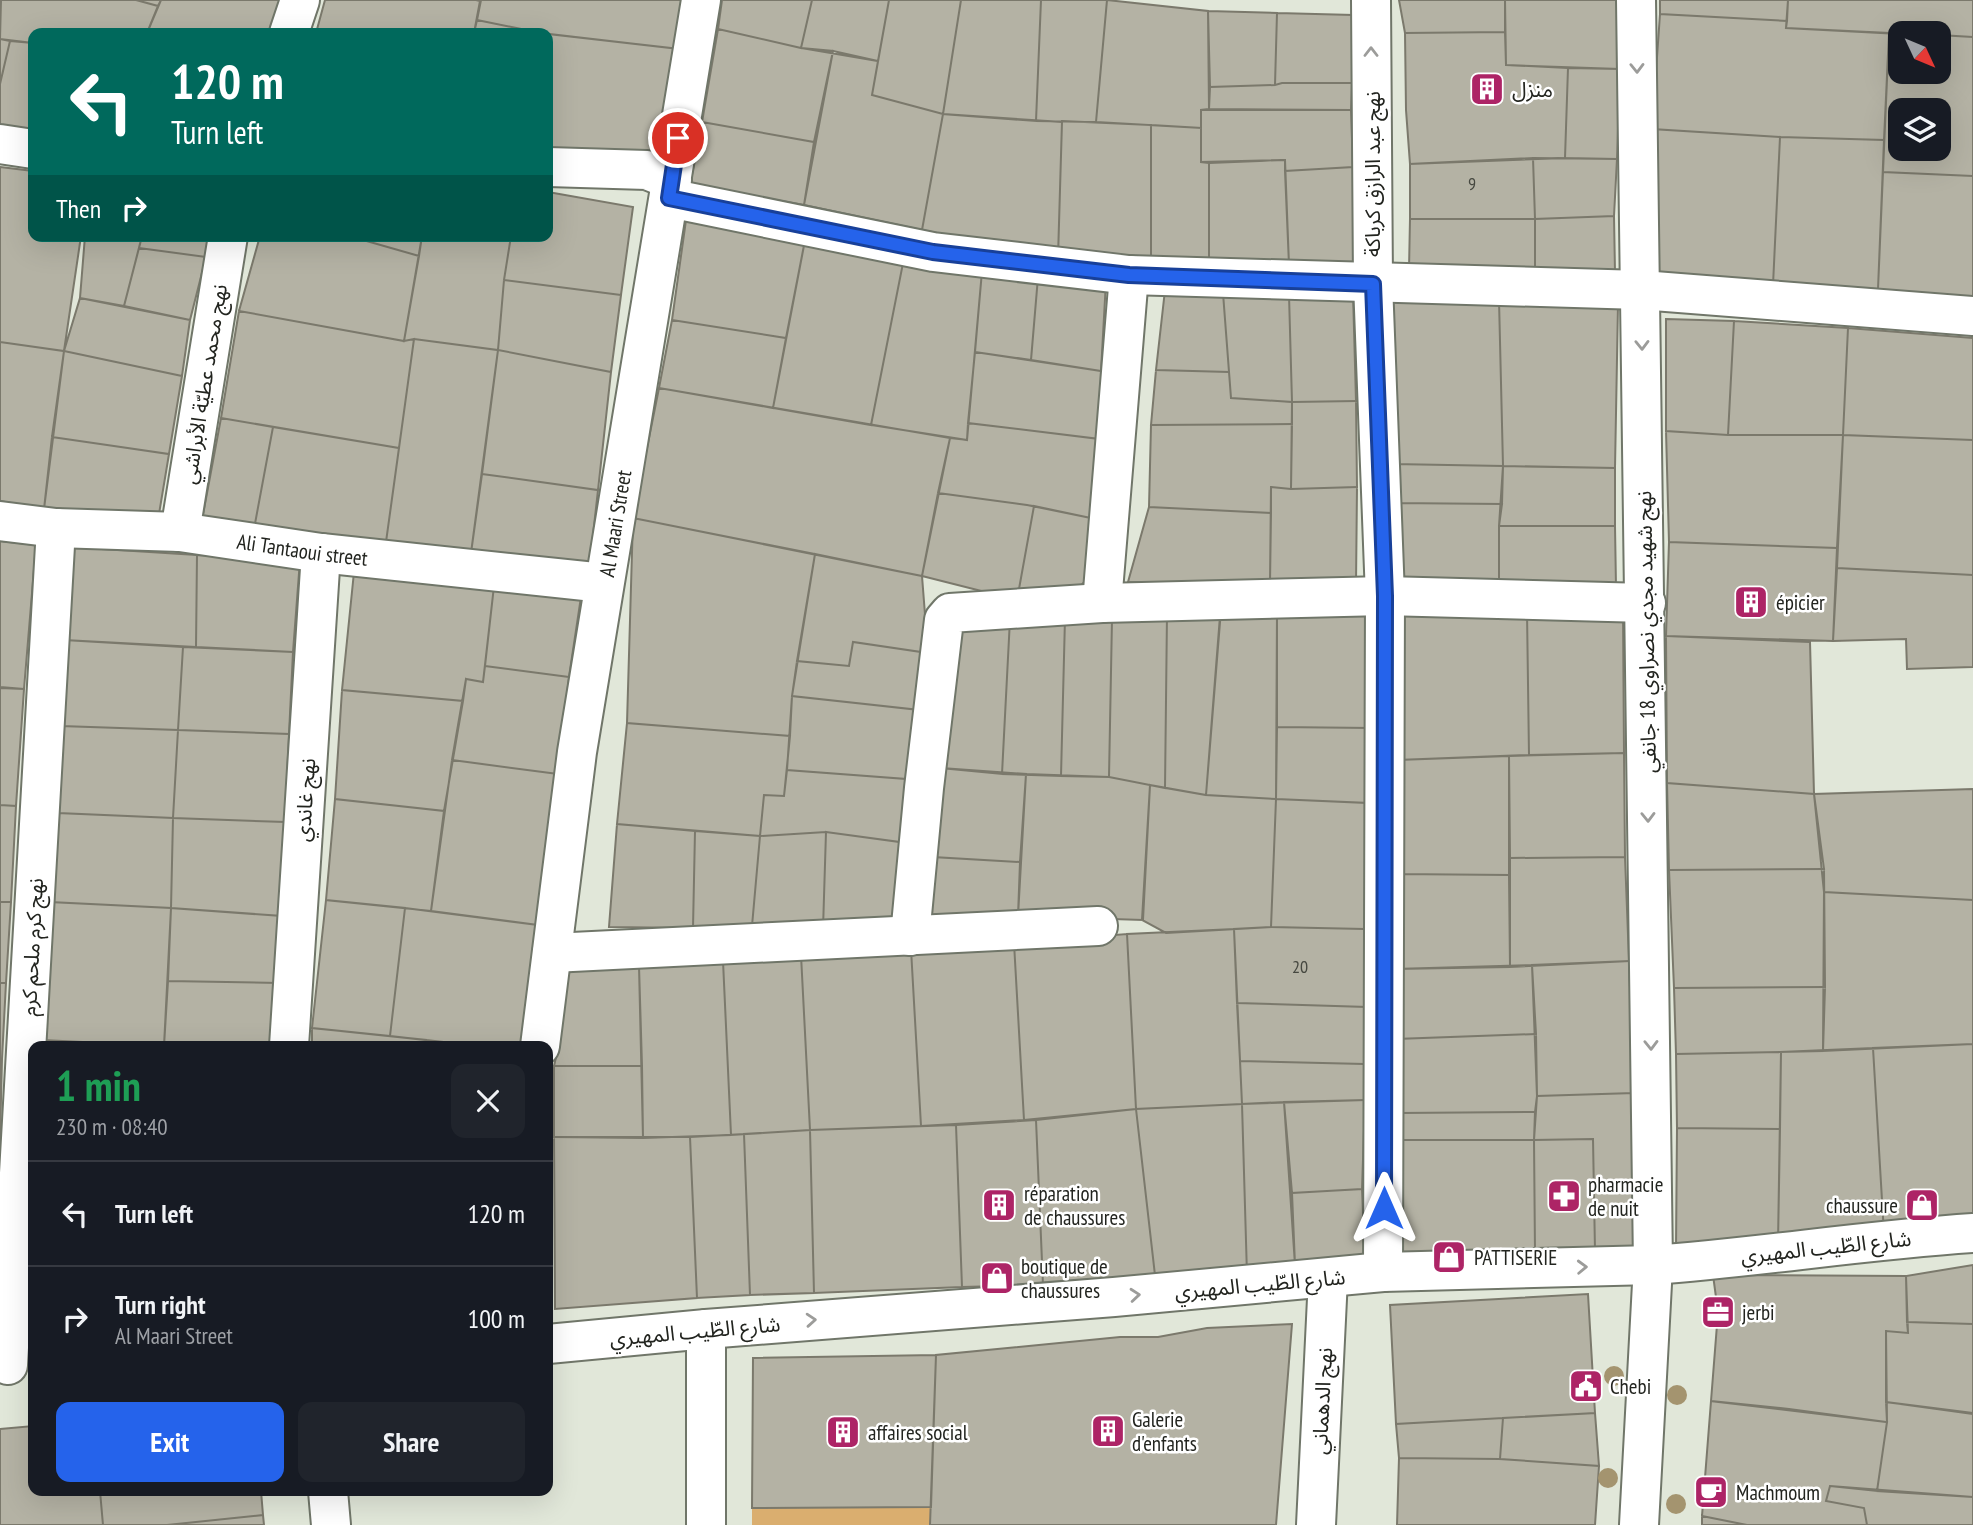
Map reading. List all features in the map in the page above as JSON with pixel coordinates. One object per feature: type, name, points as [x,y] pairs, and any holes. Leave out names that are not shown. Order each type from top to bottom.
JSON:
[{"type":"street","points":[[291,28],[300,0]]},
{"type":"street","name":"Al Maari Street","points":[[541,1041],[577,752],[701,0]]},
{"type":"street","name":"نهج شهيد مجدي نصراوي 18 جانفي","points":[[1636,0],[1653,1265],[1639,1525]]},
{"type":"street","name":"نهج عبد الرازق كرباكة","points":[[1364,1],[1385,596],[1383,1272]]},
{"type":"street","points":[[0,144],[28,148]]},
{"type":"street","points":[[553,167],[647,170],[670,189],[933,252],[1129,275],[1641,290],[1973,316]]},
{"type":"street","name":"نهج محمد عطيّة الأبراشي","points":[[180,532],[228,242]]},
{"type":"street","points":[[1102,603],[1129,275]]},
{"type":"street","name":"Ali Tantaoui street","points":[[0,521],[56,528],[180,532],[321,554],[604,583]]},
{"type":"street","name":"نهج كرم ملحم كرم","points":[[30,1041],[56,528]]},
{"type":"street","name":"نهج غاندي","points":[[289,1041],[321,554]]},
{"type":"street","points":[[910,936],[923,788],[945,616],[950,613],[1102,603],[1385,596],[1646,603]]},
{"type":"street","points":[[552,953],[1098,926]]},
{"type":"street","name":"نهج كرم ملحم كرم","points":[[14,1365],[28,1086]]},
{"type":"street","name":"شارع الطّيب المهيري","points":[[553,1344],[1383,1272],[1653,1265],[1889,1239],[1973,1233]]},
{"type":"street","name":"نهج الدهماني","points":[[1316,1525],[1328,1278]]},
{"type":"street","points":[[706,1329],[706,1525]]},
{"type":"street","points":[[328,1496],[331,1525]]},
{"type":"shaded area","points":[[931,1507],[930,1525],[752,1525],[752,1508]]},
{"type":"building","points":[[1,0],[136,0],[158,6],[149,28],[28,28],[28,42],[0,39]]},
{"type":"building","points":[[136,0],[161,0],[158,6]]},
{"type":"building","points":[[161,0],[282,0],[274,28],[149,28]]},
{"type":"building","points":[[325,0],[480,1],[475,28],[317,28]]},
{"type":"building","points":[[481,0],[684,0],[679,49],[553,34],[553,28],[516,28],[477,20]]},
{"type":"building","points":[[722,0],[812,0],[801,48],[718,29]]},
{"type":"building","points":[[812,0],[889,0],[878,61],[801,48]]},
{"type":"building","points":[[889,0],[961,0],[943,114],[872,95]]},
{"type":"building","points":[[961,0],[1041,0],[1036,121],[943,114]]},
{"type":"building","points":[[1041,0],[1107,0],[1096,122],[1036,121]]},
{"type":"building","points":[[1107,0],[1208,11],[1209,109],[1201,110],[1201,128],[1096,122]]},
{"type":"building","name":"منزل","points":[[1399,0],[1505,0],[1505,32],[1405,33]]},
{"type":"building","points":[[1505,0],[1623,0],[1620,69],[1506,65]]},
{"type":"building","points":[[1660,0],[1788,0],[1787,21],[1660,14]]},
{"type":"building","points":[[1788,0],[1973,0],[1973,37],[1951,36],[1951,21],[1888,21],[1888,33],[1786,28]]},
{"type":"building","points":[[1208,11],[1277,13],[1275,85],[1210,87]]},
{"type":"building","points":[[1277,13],[1353,15],[1352,83],[1275,85]]},
{"type":"building","points":[[1660,14],[1787,21],[1786,28],[1888,33],[1884,140],[1652,129]]},
{"type":"building","points":[[477,20],[516,28],[475,28]]},
{"type":"building","points":[[718,29],[801,48],[833,51],[814,142],[702,122]]},
{"type":"building","name":"منزل","points":[[1505,32],[1506,65],[1568,68],[1565,158],[1410,164],[1405,33]]},
{"type":"building","points":[[553,35],[679,49],[665,167],[553,155]]},
{"type":"building","points":[[1951,36],[1973,37],[1973,176],[1883,172],[1888,56],[1888,84],[1951,84]]},
{"type":"building","points":[[0,39],[10,41],[0,84]]},
{"type":"building","points":[[10,41],[28,43],[28,134],[0,130],[0,84]]},
{"type":"building","points":[[833,51],[878,61],[872,95],[943,114],[922,230],[804,205]]},
{"type":"building","points":[[1568,68],[1620,69],[1617,159],[1565,158]]},
{"type":"building","points":[[1352,83],[1351,110],[1209,109],[1210,87]]},
{"type":"building","points":[[1201,110],[1351,110],[1353,167],[1285,171],[1285,160],[1201,162]]},
{"type":"building","points":[[943,114],[1062,122],[1058,257],[922,230]]},
{"type":"building","points":[[1062,121],[1151,125],[1151,265],[1058,258]]},
{"type":"building","points":[[702,122],[814,142],[804,205],[690,185]]},
{"type":"building","points":[[1151,125],[1201,128],[1201,162],[1209,163],[1209,264],[1151,265]]},
{"type":"building","points":[[1652,129],[1780,137],[1773,285],[1648,286]]},
{"type":"building","points":[[1780,137],[1884,140],[1878,289],[1773,285]]},
{"type":"building","points":[[1533,158],[1617,159],[1614,216],[1535,219]]},
{"type":"building","points":[[1533,158],[1535,219],[1410,219],[1410,164]]},
{"type":"building","points":[[1285,160],[1289,265],[1209,264],[1209,163]]},
{"type":"building","points":[[0,167],[28,170],[28,242],[80,242],[64,351],[0,342]]},
{"type":"building","points":[[1353,167],[1358,262],[1289,265],[1285,171]]},
{"type":"building","points":[[1883,172],[1973,176],[1973,300],[1878,289]]},
{"type":"building","points":[[553,193],[633,207],[621,295],[504,280],[510,242],[553,242]]},
{"type":"building","points":[[687,213],[806,235],[786,338],[672,320]]},
{"type":"building","points":[[1614,216],[1615,272],[1535,271],[1535,219]]},
{"type":"building","points":[[1410,219],[1535,219],[1535,271],[1409,270]]},
{"type":"building","points":[[806,235],[905,253],[871,425],[773,408]]},
{"type":"building","points":[[85,242],[140,242],[124,306],[80,298]]},
{"type":"building","points":[[140,242],[209,242],[206,257],[139,248]]},
{"type":"building","points":[[258,242],[370,242],[419,256],[404,341],[239,311]]},
{"type":"building","points":[[370,242],[421,242],[419,256]]},
{"type":"building","points":[[421,242],[510,242],[498,350],[414,339],[404,341]]},
{"type":"building","points":[[139,248],[206,257],[190,320],[124,306]]},
{"type":"building","points":[[905,253],[982,271],[967,440],[871,425]]},
{"type":"building","points":[[982,271],[1038,277],[1031,360],[975,352]]},
{"type":"building","points":[[1038,277],[1106,281],[1101,371],[1031,360]]},
{"type":"building","points":[[504,280],[621,295],[611,372],[498,350]]},
{"type":"building","points":[[1165,290],[1223,293],[1229,372],[1156,370]]},
{"type":"building","points":[[1223,293],[1289,295],[1292,402],[1231,398]]},
{"type":"building","points":[[1353,293],[1356,401],[1292,402],[1289,295]]},
{"type":"building","points":[[1392,297],[1499,300],[1503,466],[1393,464]]},
{"type":"building","points":[[80,298],[190,320],[182,376],[64,351]]},
{"type":"building","points":[[1499,300],[1618,304],[1615,468],[1503,466]]},
{"type":"building","points":[[239,311],[404,341],[414,339],[399,448],[221,418]]},
{"type":"building","points":[[1666,319],[1734,321],[1728,435],[1666,431]]},
{"type":"building","points":[[672,320],[786,338],[773,408],[659,388]]},
{"type":"building","points":[[1734,321],[1848,328],[1843,435],[1728,435]]},
{"type":"building","points":[[1848,328],[1973,338],[1973,440],[1843,435]]},
{"type":"building","points":[[414,339],[498,350],[471,553],[386,542]]},
{"type":"building","points":[[0,342],[64,351],[44,509],[0,501]]},
{"type":"building","points":[[498,350],[611,372],[598,490],[482,474]]},
{"type":"building","points":[[64,351],[182,376],[169,454],[52,437]]},
{"type":"building","points":[[975,352],[1101,371],[1100,439],[968,423]]},
{"type":"building","points":[[1156,370],[1229,372],[1231,398],[1292,402],[1292,424],[1151,425]]},
{"type":"building","points":[[659,388],[950,438],[922,576],[633,518]]},
{"type":"building","points":[[1356,401],[1357,487],[1291,489],[1292,402]]},
{"type":"building","points":[[221,418],[273,427],[254,529],[202,520]]},
{"type":"building","points":[[968,423],[1100,439],[1091,518],[1027,505],[938,493],[950,438],[967,440]]},
{"type":"building","points":[[1292,424],[1291,489],[1271,487],[1271,513],[1149,507],[1151,425]]},
{"type":"building","points":[[273,427],[399,448],[386,542],[254,529]]},
{"type":"building","points":[[1666,431],[1728,435],[1843,435],[1837,548],[1669,542]]},
{"type":"building","points":[[1843,435],[1973,440],[1973,575],[1837,568]]},
{"type":"building","points":[[52,437],[169,454],[158,520],[44,509]]},
{"type":"building","points":[[1393,464],[1503,466],[1502,504],[1393,503]]},
{"type":"building","points":[[1503,466],[1615,468],[1615,526],[1499,526]]},
{"type":"building","points":[[482,474],[598,490],[589,571],[471,553]]},
{"type":"building","points":[[1271,487],[1357,487],[1356,584],[1270,583]]},
{"type":"building","points":[[938,493],[1034,506],[1017,600],[922,576]]},
{"type":"building","points":[[1393,503],[1502,504],[1499,526],[1499,593],[1392,592]]},
{"type":"building","points":[[1034,506],[1091,518],[1086,580],[1070,598],[1017,600]]},
{"type":"building","points":[[1149,507],[1271,513],[1270,583],[1128,582]]},
{"type":"building","points":[[633,518],[815,554],[792,696],[790,736],[627,723]]},
{"type":"building","points":[[1499,526],[1615,526],[1616,587],[1499,593]]},
{"type":"building","points":[[0,541],[36,545],[24,689],[0,687]]},
{"type":"building","name":"épicier","points":[[1669,542],[1837,548],[1833,641],[1666,636]]},
{"type":"building","points":[[70,547],[197,555],[196,647],[64,640]]},
{"type":"building","points":[[815,554],[922,576],[928,653],[853,642],[849,666],[797,661]]},
{"type":"building","points":[[197,555],[300,560],[293,652],[196,647]]},
{"type":"building","points":[[1837,568],[1973,575],[1973,667],[1907,669],[1906,639],[1833,641]]},
{"type":"building","points":[[354,572],[494,586],[483,682],[466,679],[463,701],[342,690]]},
{"type":"building","points":[[494,586],[581,597],[569,677],[485,666]]},
{"type":"building","points":[[1221,610],[1277,611],[1276,799],[1206,795]]},
{"type":"building","points":[[1398,610],[1527,612],[1529,755],[1397,760]]},
{"type":"building","points":[[1277,611],[1373,612],[1371,728],[1277,727]]},
{"type":"building","points":[[1623,611],[1624,753],[1529,755],[1527,612]]},
{"type":"building","points":[[1167,614],[1220,616],[1206,795],[1165,788]]},
{"type":"building","points":[[1167,614],[1165,788],[1109,777],[1112,619]]},
{"type":"building","points":[[1065,618],[1061,776],[1002,774],[1010,619]]},
{"type":"building","points":[[1065,618],[1112,619],[1109,777],[1061,776]]},
{"type":"building","points":[[954,619],[1010,619],[1002,774],[941,768]]},
{"type":"building","points":[[1666,636],[1810,642],[1814,794],[1667,783]]},
{"type":"building","points":[[64,640],[183,647],[178,730],[61,726]]},
{"type":"building","points":[[853,642],[928,653],[919,710],[792,696],[797,661],[849,666]]},
{"type":"building","points":[[183,647],[293,652],[289,734],[178,730]]},
{"type":"building","points":[[485,666],[569,677],[558,774],[452,760],[466,679],[483,682]]},
{"type":"building","points":[[0,688],[24,689],[16,806],[0,805]]},
{"type":"building","points":[[342,690],[463,701],[444,811],[335,799]]},
{"type":"building","points":[[792,696],[919,710],[906,779],[787,770]]},
{"type":"building","points":[[627,723],[790,736],[784,796],[764,795],[760,836],[617,824]]},
{"type":"building","points":[[61,726],[178,730],[173,818],[58,813]]},
{"type":"building","points":[[1277,727],[1371,728],[1370,803],[1276,799]]},
{"type":"building","points":[[178,730],[289,734],[285,822],[173,818]]},
{"type":"building","points":[[1624,753],[1625,857],[1510,858],[1509,756]]},
{"type":"building","points":[[1509,756],[1509,875],[1396,874],[1397,760]]},
{"type":"building","points":[[452,760],[558,774],[538,925],[431,911]]},
{"type":"building","points":[[941,768],[1026,774],[1020,862],[933,857]]},
{"type":"building","points":[[787,770],[906,779],[900,842],[826,832],[760,836],[764,795],[784,796]]},
{"type":"building","points":[[1026,774],[1109,777],[1150,785],[1143,920],[1018,916]]},
{"type":"building","points":[[1667,783],[1814,794],[1824,869],[1669,870]]},
{"type":"building","points":[[1150,785],[1206,795],[1276,799],[1271,927],[1166,933],[1142,920]]},
{"type":"building","points":[[1973,789],[1973,900],[1824,892],[1814,794]]},
{"type":"building","points":[[335,799],[444,811],[431,911],[326,900]]},
{"type":"building","points":[[1276,799],[1367,803],[1364,929],[1271,927]]},
{"type":"building","points":[[0,805],[16,806],[11,902],[0,902]]},
{"type":"building","points":[[58,813],[173,818],[171,908],[50,902]]},
{"type":"building","points":[[173,818],[285,822],[282,916],[171,908]]},
{"type":"building","points":[[617,824],[695,831],[693,928],[609,927]]},
{"type":"building","points":[[695,831],[760,836],[752,926],[693,928]]},
{"type":"building","points":[[826,832],[900,842],[896,930],[823,929]]},
{"type":"building","points":[[826,832],[823,929],[752,926],[760,836]]},
{"type":"building","points":[[933,857],[1020,862],[1018,916],[928,920]]},
{"type":"building","points":[[1625,857],[1629,961],[1510,967],[1510,858]]},
{"type":"building","points":[[1824,869],[1825,987],[1674,988],[1669,870]]},
{"type":"building","points":[[1396,874],[1509,875],[1510,967],[1395,969]]},
{"type":"building","points":[[1824,892],[1973,900],[1973,1044],[1823,1051]]},
{"type":"building","points":[[326,900],[405,908],[390,1036],[312,1028]]},
{"type":"building","points":[[0,902],[11,902],[6,983],[0,983]]},
{"type":"building","points":[[50,902],[171,908],[164,1041],[42,1040]]},
{"type":"building","points":[[171,908],[282,916],[279,983],[168,981]]},
{"type":"building","points":[[405,908],[538,925],[523,1041],[434,1041],[390,1036]]},
{"type":"building","points":[[1234,929],[1364,929],[1367,1007],[1237,1003]]},
{"type":"building","points":[[1234,929],[1242,1104],[1136,1109],[1127,934]]},
{"type":"building","points":[[1127,934],[1136,1109],[1024,1120],[1014,943]]},
{"type":"building","points":[[1014,943],[1024,1120],[921,1126],[911,949]]},
{"type":"building","points":[[911,949],[921,1126],[810,1130],[801,955]]},
{"type":"building","points":[[801,955],[810,1130],[731,1135],[723,961]]},
{"type":"building","points":[[723,961],[731,1135],[643,1138],[639,966]]},
{"type":"building","points":[[1629,961],[1634,1093],[1537,1096],[1532,965]]},
{"type":"building","points":[[1532,965],[1536,1034],[1396,1039],[1395,969]]},
{"type":"building","points":[[639,966],[642,1066],[554,1066],[557,1053],[555,971]]},
{"type":"building","points":[[168,981],[279,983],[276,1041],[164,1041]]},
{"type":"building","points":[[0,983],[6,983],[2,1059],[0,1059]]},
{"type":"building","points":[[1825,987],[1823,1051],[1676,1054],[1674,988]]},
{"type":"building","points":[[1237,1003],[1367,1007],[1364,1064],[1240,1061]]},
{"type":"building","points":[[312,1028],[426,1040],[426,1041],[312,1041]]},
{"type":"building","points":[[1536,1034],[1535,1112],[1400,1113],[1396,1039]]},
{"type":"building","points":[[1973,1044],[1973,1229],[1884,1234],[1873,1048]]},
{"type":"building","points":[[1873,1048],[1884,1234],[1778,1243],[1781,1052]]},
{"type":"building","points":[[1781,1052],[1780,1129],[1677,1128],[1676,1054]]},
{"type":"building","points":[[0,1059],[2,1059],[0,1139]]},
{"type":"building","points":[[1240,1061],[1364,1064],[1365,1100],[1242,1104]]},
{"type":"building","points":[[554,1066],[642,1066],[643,1138],[554,1137]]},
{"type":"building","points":[[1634,1093],[1641,1251],[1595,1251],[1593,1139],[1534,1140],[1537,1096]]},
{"type":"building","points":[[1365,1100],[1362,1189],[1292,1193],[1284,1102]]},
{"type":"building","points":[[1284,1102],[1295,1265],[1247,1275],[1242,1104]]},
{"type":"building","points":[[1242,1104],[1247,1275],[1156,1284],[1136,1109]]},
{"type":"building","points":[[1136,1109],[1156,1284],[1043,1285],[1036,1120]]},
{"type":"building","points":[[1535,1112],[1534,1140],[1400,1140],[1400,1113]]},
{"type":"building","name":"réparation de chaussures","points":[[1036,1120],[1043,1285],[962,1287],[956,1125]]},
{"type":"building","points":[[956,1125],[962,1287],[814,1293],[810,1130]]},
{"type":"building","points":[[1677,1128],[1780,1129],[1778,1243],[1676,1248]]},
{"type":"building","points":[[810,1130],[814,1293],[750,1295],[744,1134]]},
{"type":"building","points":[[744,1134],[750,1295],[697,1298],[690,1137]]},
{"type":"building","points":[[554,1137],[690,1137],[697,1298],[555,1309]]},
{"type":"building","name":"pharmacie de nuit","points":[[1593,1139],[1595,1251],[1535,1253],[1534,1140]]},
{"type":"building","points":[[1400,1140],[1534,1140],[1535,1253],[1396,1256]]},
{"type":"building","points":[[1362,1189],[1365,1262],[1295,1265],[1292,1193]]},
{"type":"building","points":[[1973,1265],[1973,1324],[1907,1322],[1906,1276]]},
{"type":"building","points":[[1713,1275],[1906,1276],[1908,1333],[1886,1331],[1887,1422],[1711,1401],[1718,1312]]},
{"type":"building","points":[[1588,1294],[1595,1413],[1396,1424],[1390,1305]]},
{"type":"building","points":[[1907,1322],[1973,1324],[1973,1413],[1886,1402],[1886,1331],[1908,1333]]},
{"type":"building","name":"Galerie d'enfants","points":[[1292,1324],[1276,1525],[930,1525],[936,1355],[1120,1337],[1158,1337],[1207,1328]]},
{"type":"building","name":"affaires social","points":[[936,1355],[931,1507],[752,1508],[753,1358]]},
{"type":"building","points":[[1711,1401],[1887,1422],[1877,1491],[1830,1486],[1826,1501],[1864,1508],[1867,1525],[1747,1525],[1702,1516]]},
{"type":"building","points":[[1886,1402],[1973,1414],[1973,1497],[1877,1491],[1887,1422]]},
{"type":"building","points":[[1595,1413],[1599,1466],[1500,1459],[1503,1418]]},
{"type":"building","points":[[1503,1418],[1500,1459],[1399,1458],[1396,1424]]},
{"type":"building","points":[[28,1426],[28,1496],[100,1496],[103,1525],[0,1525],[0,1429]]},
{"type":"building","points":[[1399,1458],[1500,1459],[1599,1466],[1595,1525],[1397,1525]]},
{"type":"building","points":[[1830,1486],[1973,1497],[1973,1525],[1867,1525],[1864,1508],[1826,1501]]},
{"type":"building","points":[[100,1496],[261,1496],[263,1515],[167,1525],[103,1525]]},
{"type":"building","points":[[263,1515],[264,1525],[167,1525]]},
{"type":"building","points":[[1702,1516],[1747,1525],[1702,1525]]},
{"type":"place","name":"منزل","points":[[1487,89]]},
{"type":"place","name":"épicier","points":[[1751,602]]},
{"type":"place","name":"pharmacie de nuit","points":[[1564,1196]]},
{"type":"place","name":"réparation de chaussures","points":[[999,1205]]},
{"type":"place","name":"chaussure","points":[[1922,1205]]},
{"type":"place","name":"PATTISERIE","points":[[1449,1257]]},
{"type":"place","name":"boutique de chaussures","points":[[997,1278]]},
{"type":"place","name":"jerbi","points":[[1718,1312]]},
{"type":"place","name":"Chebi","points":[[1586,1386]]},
{"type":"place","name":"Galerie d'enfants","points":[[1108,1431]]},
{"type":"place","name":"affaires social","points":[[843,1432]]},
{"type":"place","name":"Machmoum","points":[[1711,1492]]},
{"type":"route","points":[[678,138],[669,198],[933,252],[1129,275],[1373,284],[1385,596],[1384,1208]]}]
